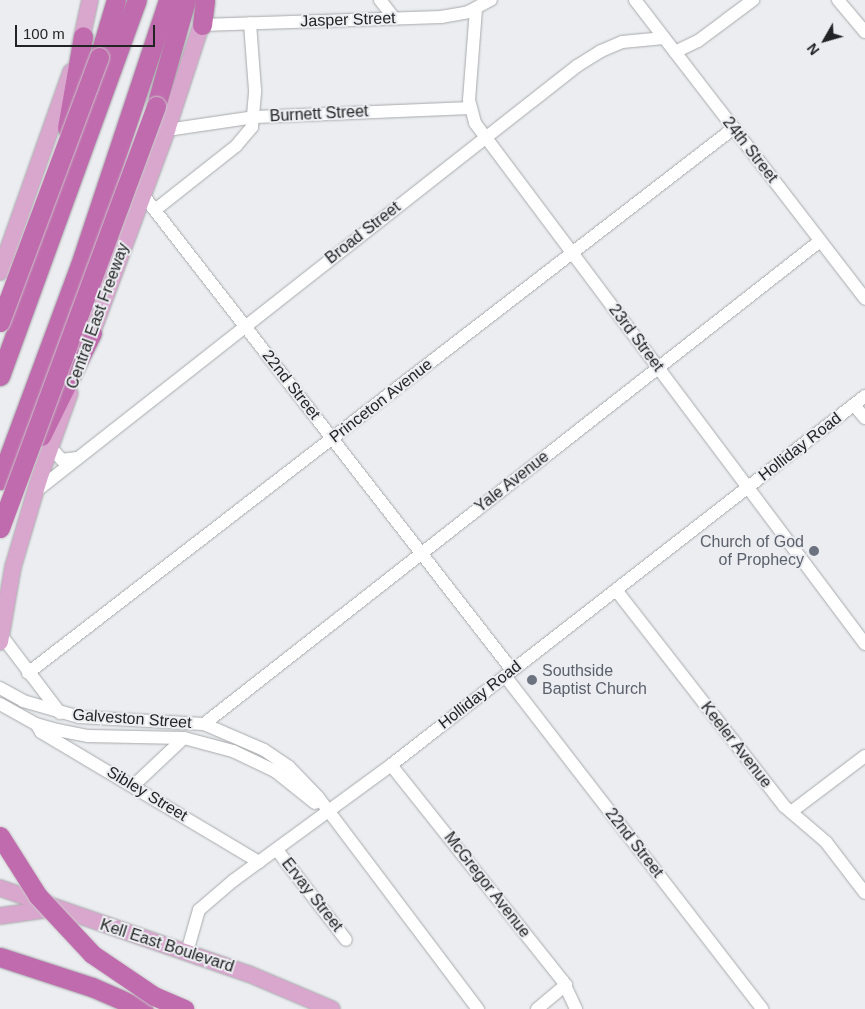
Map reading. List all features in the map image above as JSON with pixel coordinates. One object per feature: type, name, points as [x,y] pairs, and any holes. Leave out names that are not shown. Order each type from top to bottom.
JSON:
[{"type":"highway","points":[[0,322],[99,57],[116,0]]},
{"type":"highway","points":[[0,375],[137,0]]},
{"type":"highway","points":[[0,480],[80,265],[168,0]]},
{"type":"highway","points":[[0,528],[156,106],[186,0]]},
{"type":"highway","points":[[202,25],[205,0]]},
{"type":"highway","points":[[0,375],[50,206],[83,36]]},
{"type":"highway","points":[[0,520],[92,333]]},
{"type":"highway","points":[[0,836],[38,896],[92,954],[154,996],[184,1009]]},
{"type":"highway","points":[[0,957],[92,986],[144,1009]]},
{"type":"main road","points":[[0,272],[83,36],[90,0]]},
{"type":"main road","name":"Central East Freeway","points":[[0,639],[13,567],[35,492],[167,130],[209,0]]},
{"type":"main road","points":[[0,875],[26,898]]},
{"type":"main road","name":"Kell East Boulevard","points":[[0,888],[187,952],[332,1009]]},
{"type":"main road","points":[[0,916],[54,908]]},
{"type":"street","points":[[380,0],[394,18]]},
{"type":"street","name":"Jasper Street","points":[[202,25],[450,16],[476,9],[491,0]]},
{"type":"street","name":"24th Street","points":[[635,0],[865,299]]},
{"type":"street","points":[[675,52],[698,41],[753,0]]},
{"type":"street","points":[[838,0],[865,32]]},
{"type":"street","name":"23rd Street","points":[[476,9],[471,108],[484,137],[865,644]]},
{"type":"street","points":[[155,210],[248,135],[255,117],[250,23]]},
{"type":"street","name":"Broad Street","points":[[35,492],[484,137],[601,50],[632,40],[664,38]]},
{"type":"street","name":"Burnett Street","points":[[167,130],[255,117],[471,108]]},
{"type":"street","name":"Princeton Avenue","points":[[28,673],[734,128]]},
{"type":"street","name":"22nd Street","points":[[143,195],[422,553],[509,674],[762,1009]]},
{"type":"street","name":"Yale Avenue","points":[[204,724],[820,241]]},
{"type":"street","name":"Holliday Road","points":[[187,952],[199,910],[509,674],[865,396]]},
{"type":"street","points":[[854,405],[865,418]]},
{"type":"street","points":[[50,447],[62,460],[77,458]]},
{"type":"street","name":"Keeler Avenue","points":[[616,590],[790,812],[826,842],[865,893]]},
{"type":"street","points":[[0,639],[60,713]]},
{"type":"street","name":"Galveston Street","points":[[0,688],[24,701],[79,717],[204,724],[264,750],[289,766],[318,797],[326,812],[478,1009]]},
{"type":"street","name":"Galveston Street","points":[[0,704],[36,724],[88,736],[184,738],[233,751],[275,771],[326,812]]},
{"type":"street","name":"Sibley Street","points":[[36,724],[41,732],[260,862]]},
{"type":"street","points":[[134,786],[184,738]]},
{"type":"street","points":[[790,812],[865,756]]},
{"type":"street","name":"McGregor Avenue","points":[[390,765],[566,985],[576,1009]]},
{"type":"street","name":"Ervay Street","points":[[277,850],[346,940]]},
{"type":"street","points":[[537,1009],[566,985]]},
{"type":"place","name":"Church of God of Prophecy","points":[[814,551]]},
{"type":"place","name":"Southside Baptist Church","points":[[532,680]]}]
